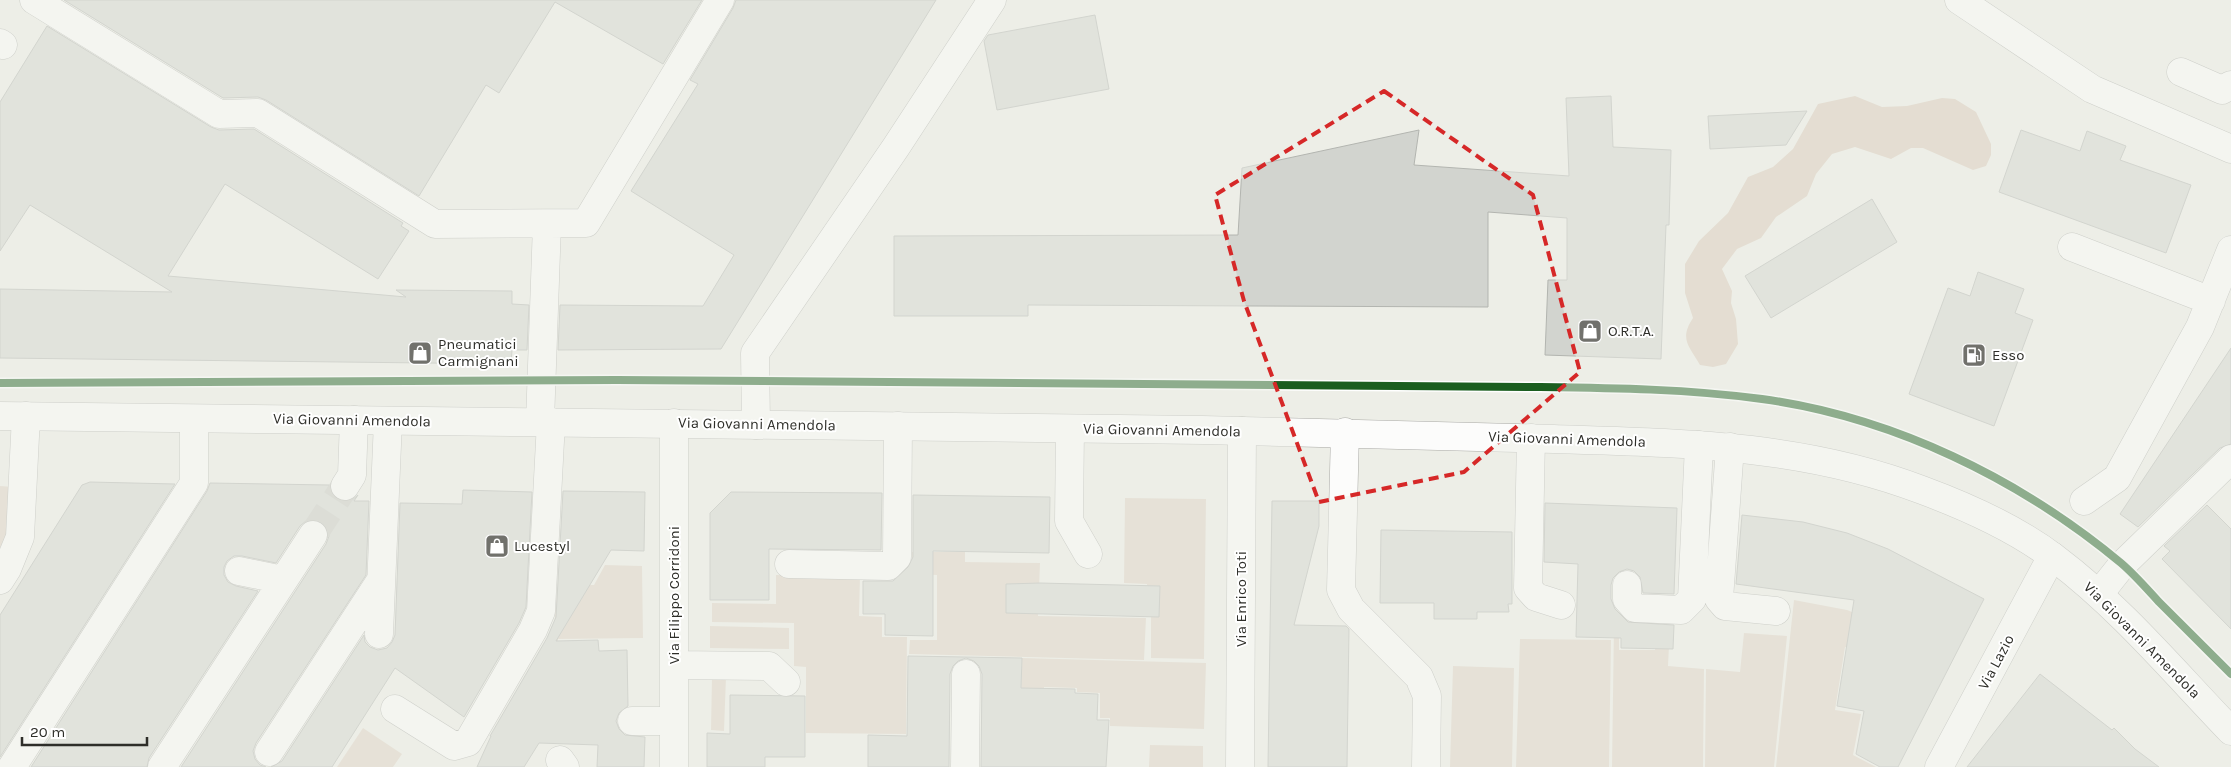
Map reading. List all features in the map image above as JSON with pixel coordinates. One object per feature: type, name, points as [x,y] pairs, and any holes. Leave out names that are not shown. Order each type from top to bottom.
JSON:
[{"type":"main road","points":[[34,0],[219,114],[258,113],[435,224],[586,223],[720,0]]},
{"type":"main road","points":[[756,425],[755,353],[896,147],[992,0]]},
{"type":"main road","points":[[1959,0],[2092,89],[2231,149]]},
{"type":"main road","points":[[2181,72],[2222,90],[2231,85]]},
{"type":"main road","points":[[395,710],[454,746],[468,742],[533,630],[541,611],[546,422],[547,224]]},
{"type":"main road","points":[[2072,246],[2211,301]]},
{"type":"main road","points":[[2084,501],[2117,478],[2200,327],[2231,250]]},
{"type":"main road","points":[[0,580],[7,569],[20,536],[13,416]]},
{"type":"main road","name":"Via Giovanni Amendola","points":[[13,416],[1345,432],[1699,445],[1808,457],[1868,471],[1971,510],[2052,556],[2099,594],[2228,720]]},
{"type":"main road","points":[[12,767],[194,483],[194,419]]},
{"type":"main road","points":[[345,486],[352,474],[354,420]]},
{"type":"main road","points":[[380,634],[388,421]]},
{"type":"main road","name":"Via Filippo Corridoni","points":[[674,423],[674,767]]},
{"type":"main road","points":[[790,564],[888,566],[897,557],[898,426]]},
{"type":"main road","points":[[1070,429],[1070,521],[1088,554]]},
{"type":"main road","name":"Via Enrico Toti","points":[[1240,767],[1242,431]]},
{"type":"main road","points":[[1345,432],[1341,590],[1351,609],[1419,677],[1427,696],[1426,767]]},
{"type":"main road","points":[[1531,438],[1528,588],[1536,597],[1561,605]]},
{"type":"main road","points":[[1627,585],[1627,599],[1635,608],[1681,610],[1692,599],[1699,445]]},
{"type":"main road","points":[[1730,447],[1719,599],[1725,606],[1776,611]]},
{"type":"main road","points":[[2099,594],[2122,564],[2231,459]]},
{"type":"main road","points":[[162,767],[313,535]]},
{"type":"main road","name":"Via Lazio","points":[[1938,767],[2052,556]]},
{"type":"main road","points":[[239,570],[283,580]]},
{"type":"main road","points":[[269,752],[382,578]]},
{"type":"main road","points":[[674,665],[769,666],[786,682]]},
{"type":"main road","points":[[965,767],[966,674]]},
{"type":"main road","points":[[632,721],[674,721]]},
{"type":"highlighted area","points":[[1384,91],[1533,195],[1580,372],[1464,472],[1319,502],[1244,301],[1215,195]]},
{"type":"shaded area","points":[[1855,96],[1882,107],[1907,106],[1942,98],[1955,99],[1976,112],[1991,144],[1991,155],[1986,166],[1973,170],[1923,148],[1911,148],[1891,159],[1855,147],[1832,154],[1816,174],[1807,196],[1776,217],[1761,238],[1737,249],[1722,269],[1732,291],[1731,303],[1736,319],[1738,344],[1726,364],[1713,367],[1700,365],[1689,347],[1686,337],[1693,318],[1685,293],[1685,264],[1699,241],[1728,213],[1748,177],[1773,167],[1793,149],[1818,104]]},
{"type":"shaded area","points":[[0,486],[14,487],[12,524],[0,548]]},
{"type":"shaded area","points":[[1125,498],[1206,499],[1204,659],[1151,658],[1151,613],[1147,613],[1147,584],[1124,583]]},
{"type":"shaded area","points":[[561,551],[575,585],[594,585],[605,565],[642,566],[643,638],[558,639],[558,674],[546,731],[504,711],[553,639]]},
{"type":"shaded area","points":[[912,552],[965,552],[965,562],[1040,563],[1038,616],[1146,618],[1144,660],[909,654],[910,640],[937,640],[937,575],[912,574]]},
{"type":"shaded area","points":[[776,575],[860,576],[859,616],[882,617],[882,637],[907,637],[906,734],[806,733],[806,667],[794,666],[794,623],[712,622],[712,603],[776,604]]},
{"type":"shaded area","points":[[1794,600],[1847,610],[1877,622],[1876,652],[1845,647],[1835,710],[1861,714],[1853,755],[1876,767],[1776,767]]},
{"type":"shaded area","points":[[1614,623],[1619,624],[1619,650],[1655,650],[1656,625],[1670,626],[1668,666],[1704,669],[1703,767],[1612,767]]},
{"type":"shaded area","points":[[710,626],[789,628],[789,649],[710,648]]},
{"type":"shaded area","points":[[1744,633],[1787,636],[1774,767],[1705,767],[1706,669],[1740,672]]},
{"type":"shaded area","points":[[1520,639],[1611,640],[1609,767],[1516,767]]},
{"type":"shaded area","points":[[1022,658],[1206,663],[1204,729],[1110,726],[1110,718],[1100,718],[1100,693],[1077,692],[1077,688],[1044,687],[1043,733],[1020,732]]},
{"type":"shaded area","points":[[1453,666],[1514,668],[1512,767],[1450,767]]},
{"type":"shaded area","points":[[712,676],[726,677],[724,731],[711,730]]},
{"type":"shaded area","points":[[363,728],[402,754],[393,767],[337,767]]},
{"type":"shaded area","points":[[1150,745],[1203,746],[1203,767],[1149,767]]},
{"type":"building","points":[[64,0],[702,0],[663,64],[555,2],[499,93],[486,85],[419,196],[266,100],[258,97],[223,98]]},
{"type":"building","points":[[736,0],[936,0],[721,349],[558,350],[560,305],[703,306],[734,255],[631,191],[698,84],[690,80]]},
{"type":"building","points":[[1095,15],[1109,89],[997,110],[984,41],[988,35]]},
{"type":"building","points":[[47,26],[211,127],[219,130],[254,129],[403,223],[401,226],[409,231],[378,279],[225,184],[168,276],[406,297],[396,290],[512,291],[512,304],[529,305],[527,350],[512,350],[511,364],[0,358],[0,289],[172,292],[30,205],[0,251],[0,102]]},
{"type":"building","points":[[1611,96],[1613,147],[1671,150],[1669,225],[1666,225],[1661,359],[1545,355],[1548,280],[1567,280],[1567,218],[1488,212],[1488,307],[1028,305],[1028,316],[894,316],[894,236],[1238,235],[1242,168],[1419,130],[1414,165],[1569,176],[1566,98]]},
{"type":"building","points":[[1807,111],[1786,145],[1710,149],[1708,116]]},
{"type":"building","points":[[2021,130],[2080,151],[2087,131],[2126,146],[2120,160],[2191,185],[2166,253],[1999,192]]},
{"type":"building","points":[[1872,199],[1897,242],[1771,318],[1745,276]]},
{"type":"building","points":[[1978,272],[2024,289],[2015,313],[2033,320],[1994,426],[1909,394],[1948,288],[1970,296]]},
{"type":"building","points":[[2231,348],[2231,444],[2220,448],[2138,527],[2120,514]]},
{"type":"building","points":[[90,482],[175,484],[0,757],[0,615],[82,485]]},
{"type":"building","points":[[210,483],[329,485],[331,494],[337,499],[345,502],[352,500],[358,495],[354,501],[369,501],[366,575],[256,743],[253,751],[255,759],[260,765],[266,767],[181,767],[326,544],[329,536],[327,528],[322,522],[314,519],[306,521],[300,526],[276,563],[242,556],[234,556],[227,561],[224,567],[224,575],[228,582],[236,586],[258,591],[149,758],[147,767],[31,767],[207,491]]},
{"type":"building","points":[[463,490],[532,492],[526,607],[519,623],[464,717],[395,668],[332,767],[271,767],[282,761],[364,635],[365,642],[370,647],[378,650],[387,648],[392,642],[395,635],[400,503],[462,504]]},
{"type":"building","points":[[563,491],[645,492],[644,551],[611,550],[556,641],[598,640],[599,651],[627,650],[628,706],[619,713],[616,721],[619,729],[625,735],[645,737],[644,767],[597,767],[598,745],[539,743],[524,767],[477,767],[490,736],[547,638],[556,617]]},
{"type":"building","points":[[731,492],[882,493],[881,550],[769,549],[769,600],[710,600],[710,513]]},
{"type":"building","points":[[913,495],[1050,497],[1049,553],[933,551],[933,636],[885,635],[885,614],[863,614],[863,581],[893,581],[908,567],[913,557]]},
{"type":"building","points":[[1272,501],[1319,501],[1319,526],[1294,625],[1346,626],[1349,629],[1347,767],[1268,767]]},
{"type":"building","points":[[1545,503],[1677,508],[1674,594],[1643,593],[1640,577],[1634,571],[1627,569],[1619,572],[1613,578],[1611,585],[1611,599],[1615,609],[1628,622],[1674,625],[1673,649],[1621,648],[1621,638],[1576,637],[1578,564],[1544,562]]},
{"type":"building","points":[[2207,505],[2231,529],[2231,629],[2162,559],[2170,551],[2164,546]]},
{"type":"building","points":[[1742,515],[1803,522],[1847,533],[1888,549],[1984,599],[1898,767],[1880,767],[1856,754],[1864,711],[1837,706],[1854,600],[1736,584]]},
{"type":"building","points":[[1381,530],[1512,532],[1512,604],[1508,604],[1509,612],[1477,612],[1477,619],[1434,619],[1434,603],[1380,603]]},
{"type":"building","points":[[1006,584],[1160,586],[1159,617],[1006,613]]},
{"type":"building","points":[[908,656],[1022,658],[1021,688],[1075,689],[1075,693],[1098,694],[1097,720],[1109,720],[1106,767],[981,767],[982,674],[979,666],[974,661],[966,658],[958,661],[953,666],[950,674],[949,767],[868,767],[868,735],[907,736]]},
{"type":"building","points":[[2040,674],[2112,730],[2114,728],[2135,749],[2159,767],[1967,767]]},
{"type":"building","points":[[730,695],[805,696],[805,757],[765,757],[765,767],[707,767],[707,733],[730,734]]},
{"type":"tunnel","points":[[313,535],[345,486]]},
{"type":"cycle path","points":[[0,383],[617,380],[1540,387],[1679,391],[1762,399],[1811,408],[1859,420],[1907,437],[1953,456],[2041,504],[2121,563],[2231,674]]},
{"type":"place","name":"O.R.T.A.","points":[[1590,331]]},
{"type":"place","name":"Pneumatici Carmignani","points":[[420,353]]},
{"type":"place","name":"Esso","points":[[1974,355]]},
{"type":"place","name":"Lucestyl","points":[[497,546]]}]
